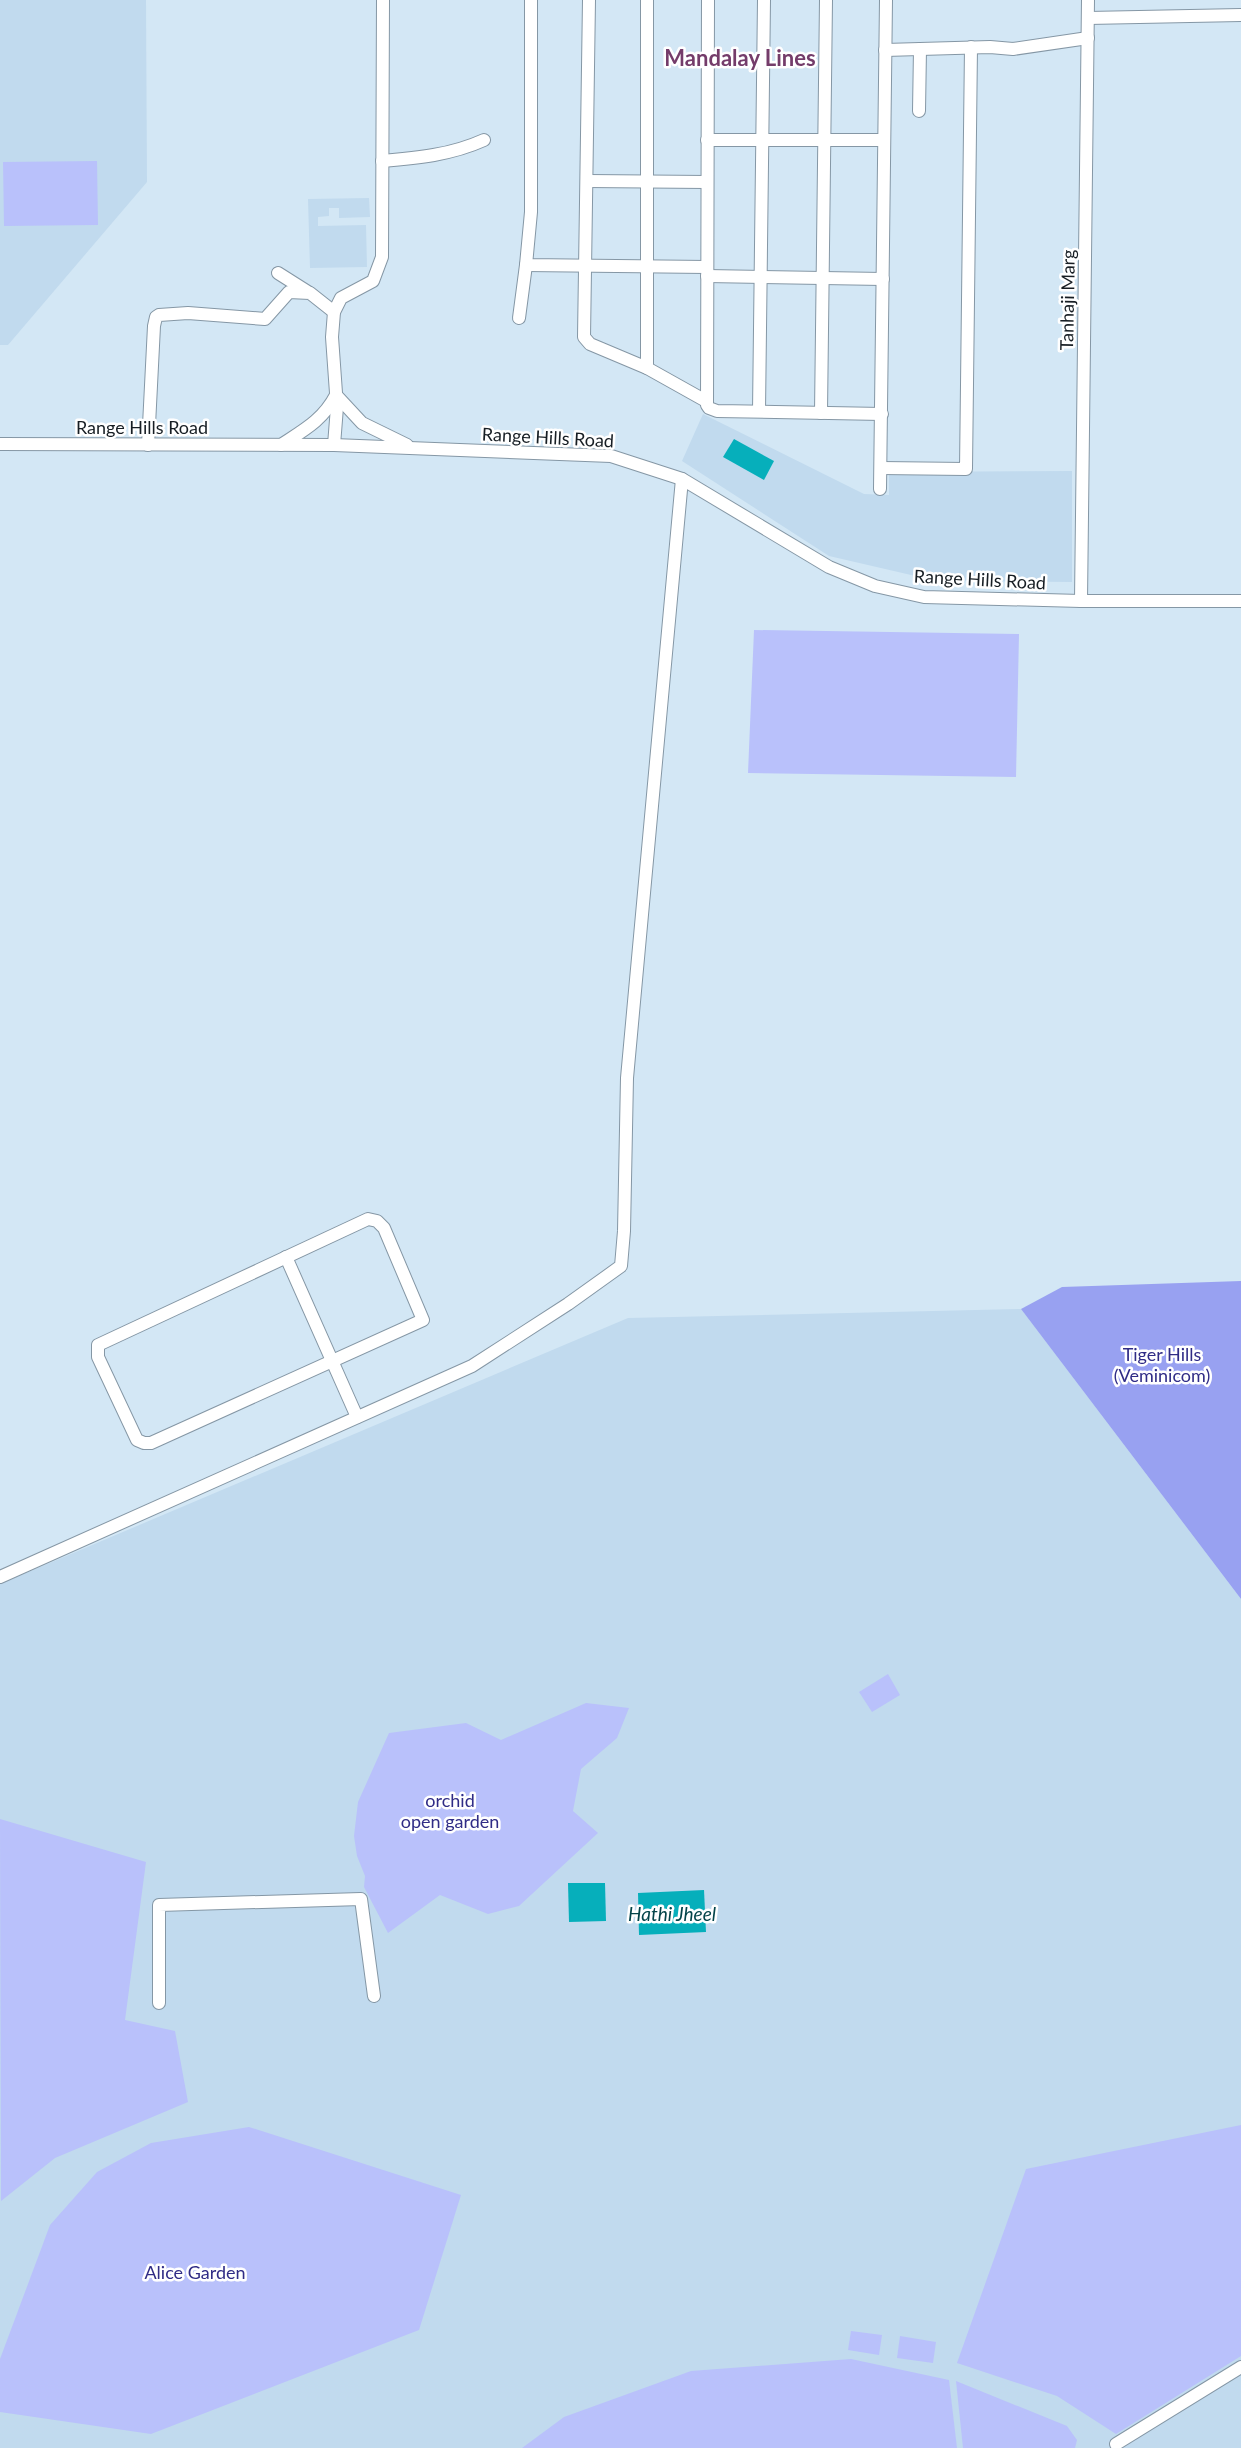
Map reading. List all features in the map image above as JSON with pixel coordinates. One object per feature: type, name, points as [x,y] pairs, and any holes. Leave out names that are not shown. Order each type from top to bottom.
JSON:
[{"type":"street","points":[[334,445],[336,395],[332,337],[334,312],[341,298],[373,281],[382,257],[383,0]]},
{"type":"street","points":[[519,318],[530,212],[531,0]]},
{"type":"street","points":[[589,0],[584,337],[590,344],[647,368],[706,401]]},
{"type":"street","points":[[647,0],[647,368]]},
{"type":"street","points":[[708,0],[706,401],[709,408],[717,411],[882,414]]},
{"type":"street","points":[[759,411],[764,0]]},
{"type":"street","points":[[821,413],[826,0]]},
{"type":"street","points":[[880,489],[886,0]]},
{"type":"street","name":"Tanhaji Marg","points":[[1081,601],[1088,0]]},
{"type":"street","points":[[1088,18],[1241,15]]},
{"type":"street","points":[[885,50],[971,47],[1013,49],[1088,38]]},
{"type":"street","points":[[881,468],[966,468],[971,47]]},
{"type":"street","points":[[919,111],[920,49]]},
{"type":"street","points":[[382,161],[424,157],[464,149],[484,140]]},
{"type":"street","points":[[707,140],[884,140]]},
{"type":"street","points":[[587,181],[707,182]]},
{"type":"street","points":[[526,265],[646,266],[761,277],[883,279]]},
{"type":"street","points":[[278,273],[310,293],[334,312]]},
{"type":"street","points":[[148,445],[151,365],[156,318],[163,314],[188,313],[266,318],[290,292],[310,293]]},
{"type":"street","points":[[281,445],[316,423],[328,410],[336,395]]},
{"type":"street","points":[[336,395],[366,426],[414,448]]},
{"type":"street","name":"Range Hills Road","points":[[0,444],[334,445],[611,456],[682,478],[829,567],[875,586],[924,597],[1081,601],[1241,601]]},
{"type":"street","points":[[0,1577],[472,1366],[568,1304],[621,1266],[624,1231],[627,1078],[682,478]]},
{"type":"street","points":[[368,1218],[377,1221],[384,1228],[423,1320],[147,1444],[137,1440],[96,1349],[102,1342],[286,1257],[368,1218]]},
{"type":"street","points":[[286,1257],[357,1417]]},
{"type":"street","points":[[158,2003],[159,1905],[361,1899],[374,1996]]},
{"type":"street","points":[[1120,2446],[1241,2368]]},
{"type":"shaded area","points":[[0,0],[146,0],[147,182],[8,345],[0,345]]},
{"type":"shaded area","points":[[369,198],[370,217],[339,218],[339,208],[329,208],[329,216],[318,217],[318,226],[366,225],[367,267],[310,268],[308,199]]},
{"type":"shaded area","points":[[703,414],[864,494],[889,495],[889,472],[1072,471],[1072,582],[937,581],[829,556],[682,461]]},
{"type":"shaded area","points":[[1021,1309],[1241,1599],[1241,2448],[0,2448],[0,1584],[628,1318]]},
{"type":"green space","points":[[97,161],[98,225],[4,226],[3,162]]},
{"type":"green space","points":[[754,630],[1019,634],[1016,777],[748,773]]},
{"type":"green space","name":"Tiger Hills (Veminicom)","points":[[1241,1281],[1241,1599],[1021,1309],[1062,1287]]},
{"type":"green space","points":[[888,1674],[900,1695],[872,1712],[859,1692]]},
{"type":"green space","name":"orchid open garden","points":[[586,1703],[629,1708],[617,1738],[581,1769],[573,1811],[598,1833],[519,1906],[488,1914],[440,1895],[388,1933],[364,1887],[365,1876],[357,1856],[354,1836],[358,1802],[389,1733],[466,1723],[501,1740]]},
{"type":"green space","points":[[0,1819],[146,1862],[125,2020],[175,2031],[188,2102],[55,2158],[1,2201]]},
{"type":"green space","points":[[1241,2125],[1241,2356],[1116,2434],[1057,2396],[957,2363],[1026,2169]]},
{"type":"green space","name":"Alice Garden","points":[[249,2127],[461,2195],[419,2330],[151,2434],[0,2412],[0,2359],[50,2225],[97,2172],[151,2143]]},
{"type":"green space","points":[[851,2331],[882,2335],[879,2355],[848,2350]]},
{"type":"green space","points":[[900,2336],[936,2342],[933,2363],[897,2358]]},
{"type":"green space","points":[[851,2359],[949,2380],[957,2448],[522,2448],[564,2417],[691,2371]]},
{"type":"green space","points":[[956,2381],[1067,2426],[1077,2440],[1075,2448],[963,2448]]},
{"type":"water","points":[[734,439],[774,461],[764,480],[723,457]]},
{"type":"water","points":[[568,1883],[605,1883],[606,1921],[569,1922]]},
{"type":"water","name":"Hathi Jheel","points":[[704,1890],[706,1932],[639,1935],[638,1893]]},
{"type":"district","name":"Mandalay Lines","points":[[740,57]]}]
